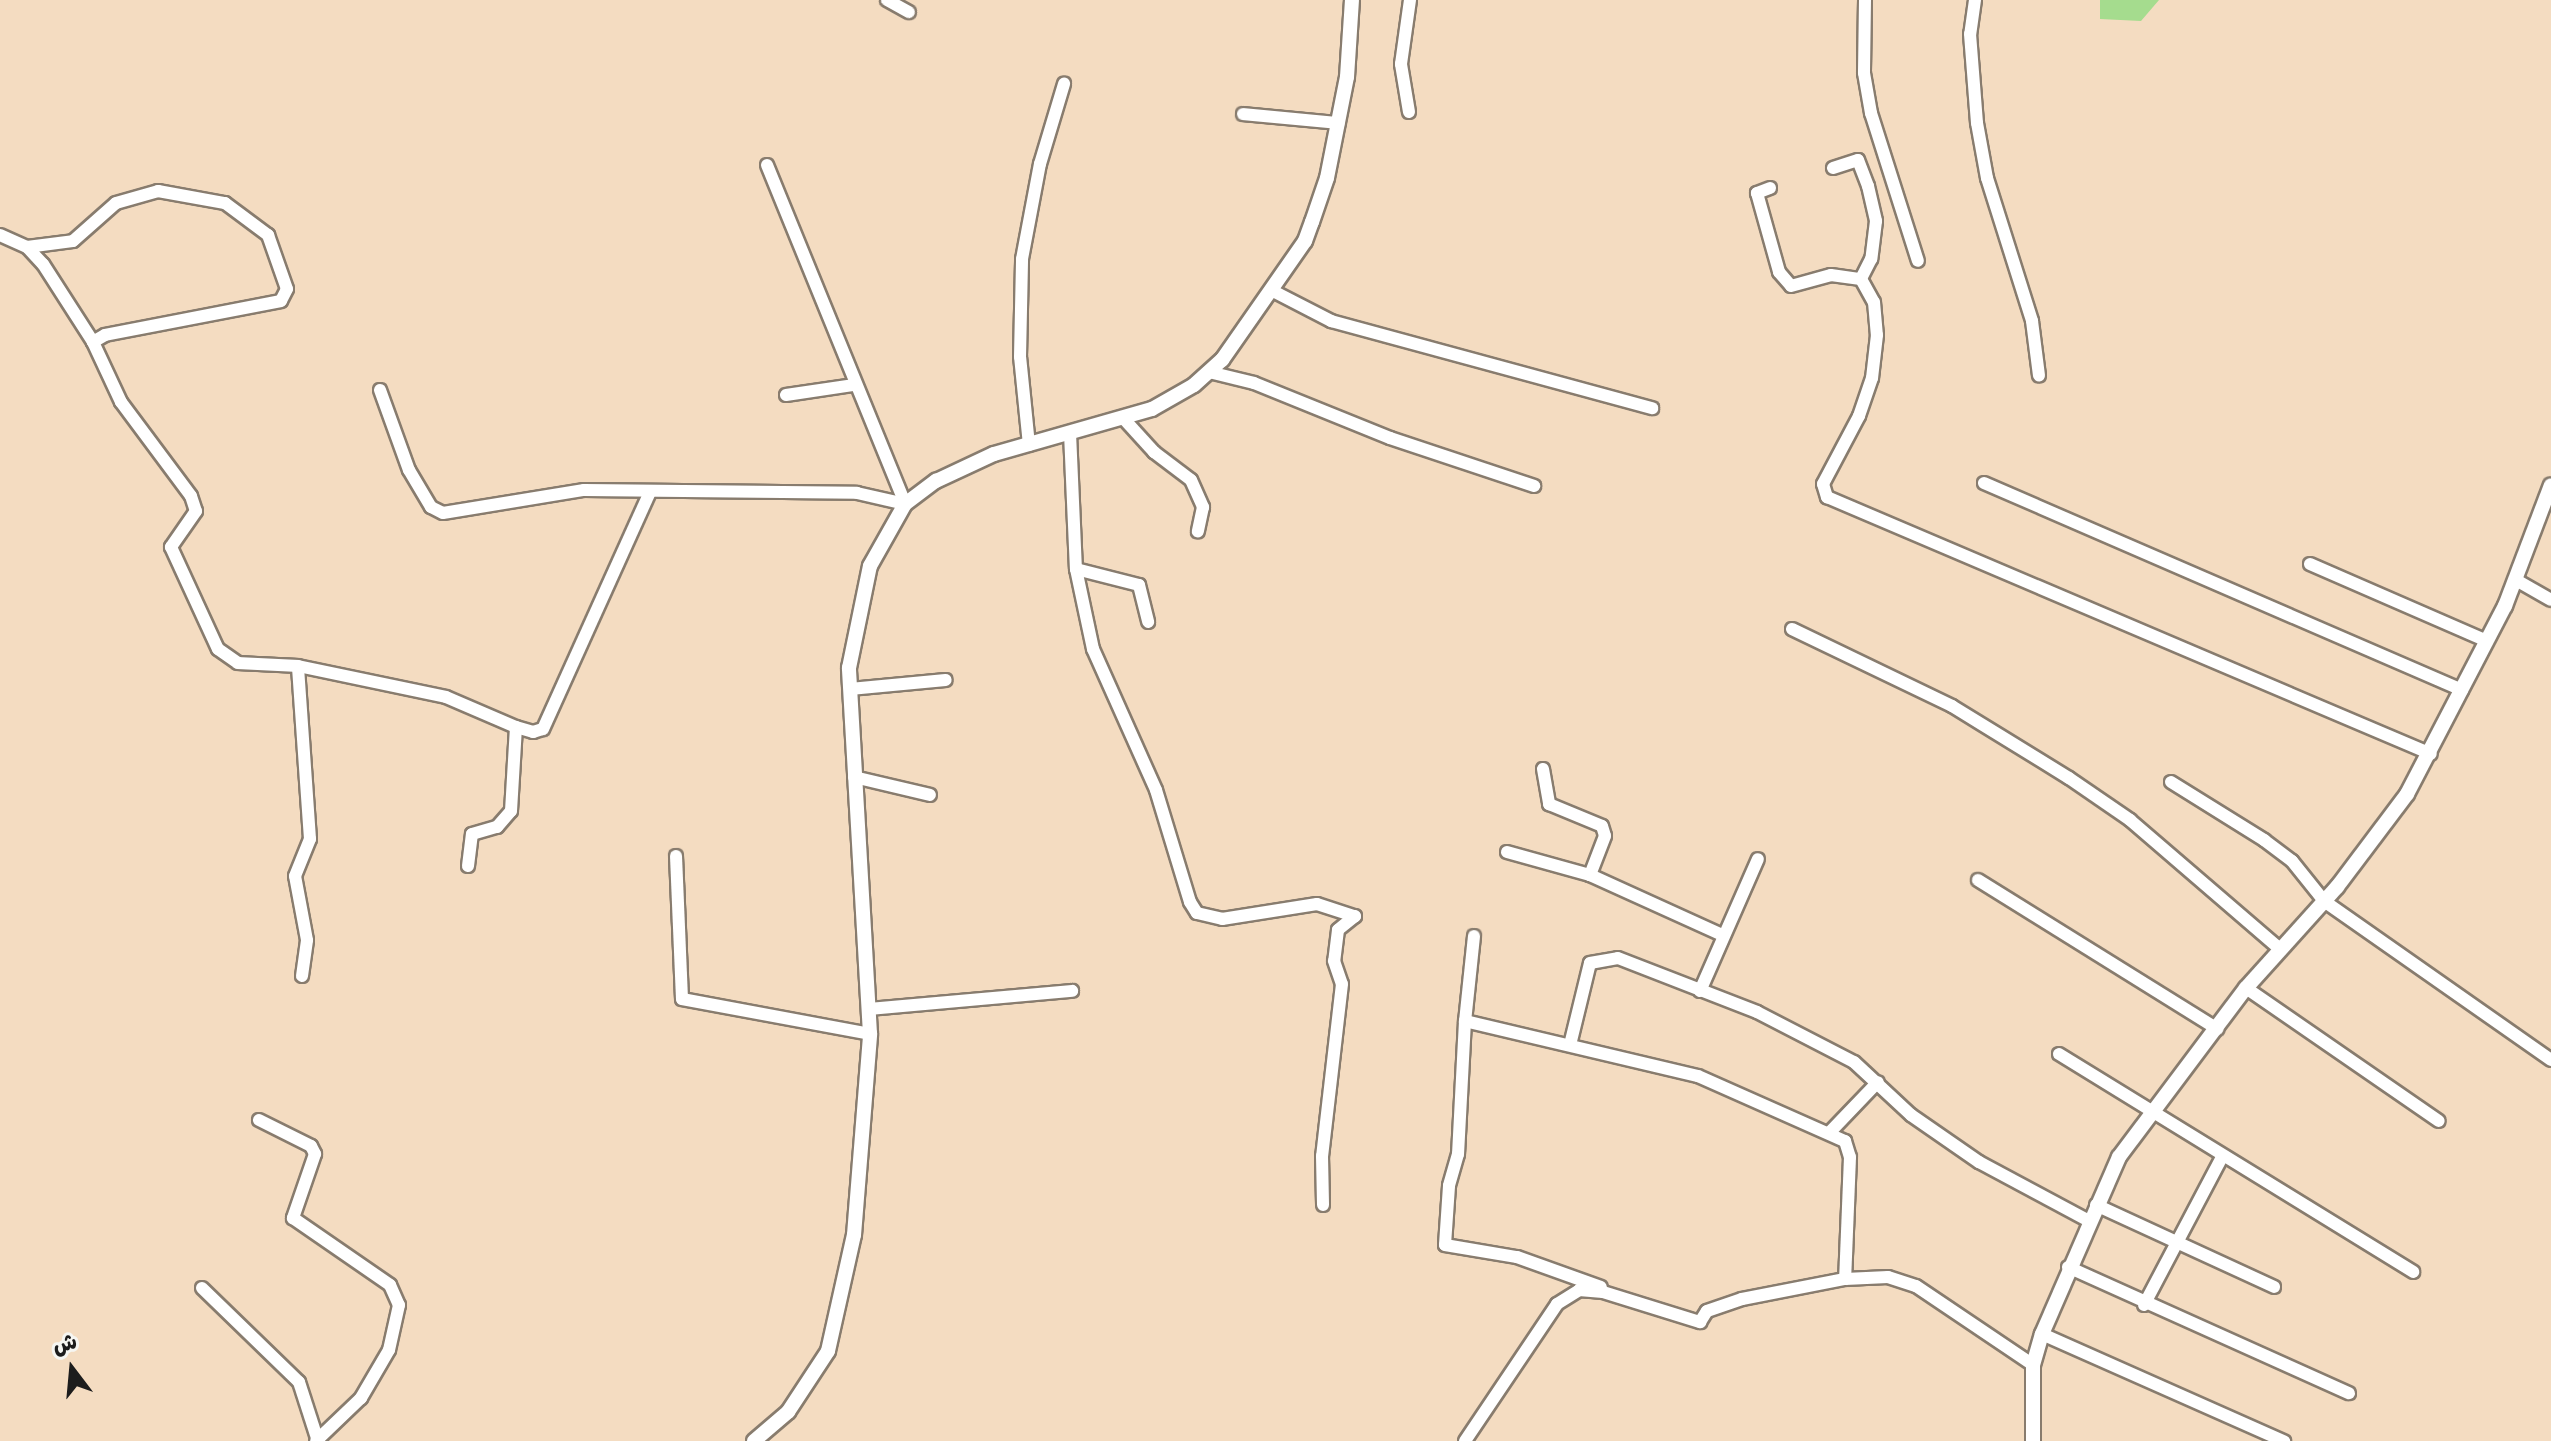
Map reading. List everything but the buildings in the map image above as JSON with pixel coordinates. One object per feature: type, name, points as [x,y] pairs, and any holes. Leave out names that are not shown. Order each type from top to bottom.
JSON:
[{"type":"street","points":[[887,0],[909,12]]},
{"type":"street","points":[[754,1441],[788,1412],[828,1351],[854,1235],[870,1034],[850,689],[853,629],[862,591],[884,535],[905,504],[950,473],[1029,445],[1124,419],[1179,395],[1209,372],[1305,241],[1339,123],[1352,0]]},
{"type":"street","points":[[1409,112],[1401,64],[1410,0]]},
{"type":"street","points":[[1865,0],[1868,102],[1918,261]]},
{"type":"street","points":[[1975,0],[1970,34],[1977,123],[1987,178],[2030,312],[2039,376]]},
{"type":"street","points":[[1029,445],[1020,357],[1022,259],[1040,164],[1064,84]]},
{"type":"street","points":[[1243,114],[1339,123]]},
{"type":"street","points":[[1833,168],[1858,160],[1868,186],[1876,221],[1871,259],[1861,279]]},
{"type":"street","points":[[767,165],[905,504]]},
{"type":"street","points":[[1770,188],[1757,193],[1779,272],[1791,286],[1831,275],[1861,279]]},
{"type":"street","points":[[27,247],[73,241],[116,203],[158,191],[225,203],[268,235],[287,289],[281,301],[105,335],[93,342]]},
{"type":"street","points":[[0,235],[27,247],[43,264],[93,342],[121,402],[191,496],[196,511],[193,521],[171,547],[218,649],[238,663],[298,666],[446,697],[533,732],[551,718],[650,492]]},
{"type":"street","points":[[1861,279],[1874,302],[1877,335],[1872,378],[1859,416],[1823,484],[1827,497],[2431,754]]},
{"type":"street","points":[[1271,290],[1331,321],[1652,408]]},
{"type":"street","points":[[1209,372],[1254,383],[1390,438],[1534,486]]},
{"type":"street","points":[[786,395],[854,385]]},
{"type":"street","points":[[380,390],[409,470],[431,507],[443,513],[584,490],[857,493],[905,504]]},
{"type":"street","points":[[1124,419],[1154,452],[1191,480],[1203,507],[1198,531]]},
{"type":"street","points":[[1070,433],[1076,569],[1098,664],[1156,790],[1197,913],[1222,919],[1317,904],[1355,916],[1338,930],[1334,961],[1342,984],[1322,1156],[1323,1205]]},
{"type":"street","points":[[1984,483],[2462,690]]},
{"type":"street","points":[[2033,1441],[2033,1365],[2068,1267],[2096,1205],[2148,1111],[2217,1029],[2246,988],[2324,901],[2389,821],[2431,754],[2487,641],[2516,580],[2551,485]]},
{"type":"street","points":[[2310,564],[2487,641]]},
{"type":"street","points":[[1076,569],[1139,585],[1148,622]]},
{"type":"street","points":[[2516,580],[2551,600]]},
{"type":"street","points":[[1792,629],[1952,706],[2069,778],[2154,839],[2280,949]]},
{"type":"street","points":[[298,666],[310,839],[295,876],[307,940],[302,976]]},
{"type":"street","points":[[850,689],[946,680]]},
{"type":"street","points":[[468,866],[472,834],[497,827],[511,811],[516,727]]},
{"type":"street","points":[[1543,769],[1549,804],[1602,826],[1605,836],[1590,875]]},
{"type":"street","points":[[854,777],[930,795]]},
{"type":"street","points":[[2171,782],[2292,861],[2324,901],[2551,1060]]},
{"type":"street","points":[[1507,852],[1590,875],[1722,935]]},
{"type":"street","points":[[676,856],[682,999],[870,1034]]},
{"type":"street","points":[[1700,991],[1758,859]]},
{"type":"street","points":[[1978,880],[2217,1029]]},
{"type":"street","points":[[1474,936],[1465,1021],[1460,1139],[1445,1245],[1517,1257],[1662,1308],[1707,1311],[1742,1299],[1845,1279],[1888,1277],[1916,1286],[2033,1365]]},
{"type":"street","points":[[1570,1045],[1585,975],[1597,958],[1618,958],[1797,1032],[1854,1062],[1911,1115],[1979,1162],[2089,1221]]},
{"type":"street","points":[[2246,988],[2439,1121]]},
{"type":"street","points":[[869,1009],[1072,991]]},
{"type":"street","points":[[1465,1021],[1698,1076],[1845,1141],[1850,1157],[1845,1279]]},
{"type":"street","points":[[2059,1054],[2413,1272]]},
{"type":"street","points":[[1830,1132],[1878,1082]]},
{"type":"street","points":[[202,1288],[299,1382],[317,1440],[361,1398],[389,1350],[399,1305],[390,1285],[293,1218],[315,1154],[311,1146],[259,1120]]},
{"type":"street","points":[[2144,1305],[2222,1157]]},
{"type":"street","points":[[2096,1205],[2274,1287]]},
{"type":"street","points":[[2068,1267],[2144,1305],[2349,1393]]},
{"type":"street","points":[[1465,1441],[1557,1304],[1579,1290],[1603,1292],[1700,1322],[1707,1311]]},
{"type":"street","points":[[2042,1334],[2284,1441]]},
{"type":"green space","points":[[2100,0],[2159,0],[2141,21],[2100,19]]}]
